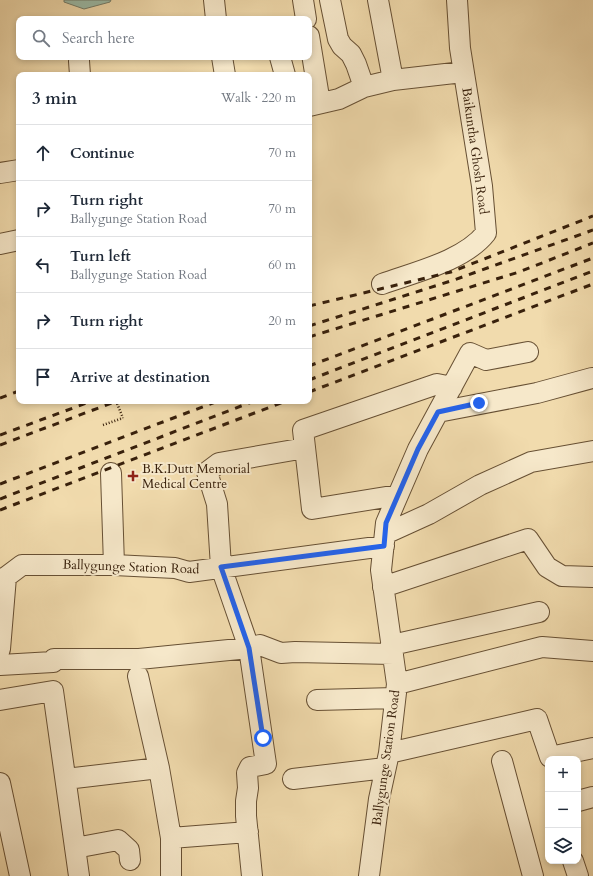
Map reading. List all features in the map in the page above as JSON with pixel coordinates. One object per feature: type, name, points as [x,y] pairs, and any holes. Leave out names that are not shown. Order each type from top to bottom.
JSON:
[{"type":"street","points":[[214,0],[216,16]]},
{"type":"street","points":[[303,0],[306,16]]},
{"type":"street","points":[[330,0],[338,39],[342,46],[351,54],[364,87]]},
{"type":"street","points":[[378,0],[393,80]]},
{"type":"street","name":"Baikuntha Ghosh Road","points":[[382,284],[454,258],[479,241],[486,233],[482,186],[460,48],[457,0]]},
{"type":"street","points":[[222,60],[224,72]]},
{"type":"street","points":[[281,60],[284,72]]},
{"type":"street","points":[[311,60],[315,105],[339,99],[364,87],[393,80],[463,72]]},
{"type":"street","points":[[0,173],[16,170]]},
{"type":"street","points":[[0,244],[16,241]]},
{"type":"street","name":"Ballygunge Station Road","points":[[369,876],[379,799],[387,760],[396,691],[381,570],[386,523],[418,449],[470,353],[486,360],[528,352]]},
{"type":"street","points":[[438,412],[537,393],[592,378]]},
{"type":"street","points":[[398,495],[312,508],[303,430],[437,384],[452,387]]},
{"type":"street","points":[[252,876],[246,816],[248,788],[247,773],[250,767],[266,764],[249,648],[221,567],[217,504],[207,472],[219,463],[305,448]]},
{"type":"street","points":[[384,540],[480,485],[531,462],[593,451]]},
{"type":"street","points":[[111,473],[114,565]]},
{"type":"street","name":"Ballygunge Station Road","points":[[3,578],[22,565],[114,565],[175,568],[189,572],[384,540]]},
{"type":"street","points":[[383,587],[528,540],[547,567],[562,576],[593,577]]},
{"type":"street","points":[[0,649],[3,578]]},
{"type":"street","points":[[0,664],[52,662],[54,659],[139,659],[249,648],[260,645],[281,653],[392,649],[539,612]]},
{"type":"street","points":[[317,700],[396,691],[542,647],[593,651]]},
{"type":"street","points":[[138,676],[159,768],[171,838],[171,876]]},
{"type":"street","points":[[0,700],[53,691],[79,876]]},
{"type":"street","points":[[293,779],[387,760],[538,719],[550,757],[593,748]]},
{"type":"street","points":[[502,761],[533,876]]},
{"type":"street","points":[[66,779],[159,768]]},
{"type":"street","points":[[0,783],[3,815],[20,876]]},
{"type":"street","points":[[581,800],[593,797]]},
{"type":"street","points":[[171,838],[248,832]]},
{"type":"street","points":[[75,848],[118,840],[129,850],[130,860]]},
{"type":"street","points":[[574,864],[578,876]]},
{"type":"path","points":[[103,425],[123,418],[117,404]]},
{"type":"shaded area","points":[[64,0],[111,0],[110,2],[84,9],[64,2]]},
{"type":"railway","points":[[312,305],[451,272],[593,216]]},
{"type":"railway","points":[[312,325],[454,280],[593,230]]},
{"type":"railway","points":[[312,336],[519,272],[593,243]]},
{"type":"railway","points":[[312,365],[593,258]]},
{"type":"railway","points":[[312,379],[593,271]]},
{"type":"railway","points":[[312,391],[593,284]]},
{"type":"railway","points":[[0,398],[16,392]]},
{"type":"railway","points":[[0,435],[84,404]]},
{"type":"railway","points":[[0,445],[109,404]]},
{"type":"railway","points":[[0,484],[210,404]]},
{"type":"railway","points":[[0,499],[246,404]]},
{"type":"railway","points":[[0,510],[278,404]]},
{"type":"place","name":"B.K.Dutt Memorial Medical Centre","points":[[133,476]]},
{"type":"route","points":[[263,738],[249,648],[221,567],[384,546],[386,523],[418,449],[438,412],[479,403]]}]
